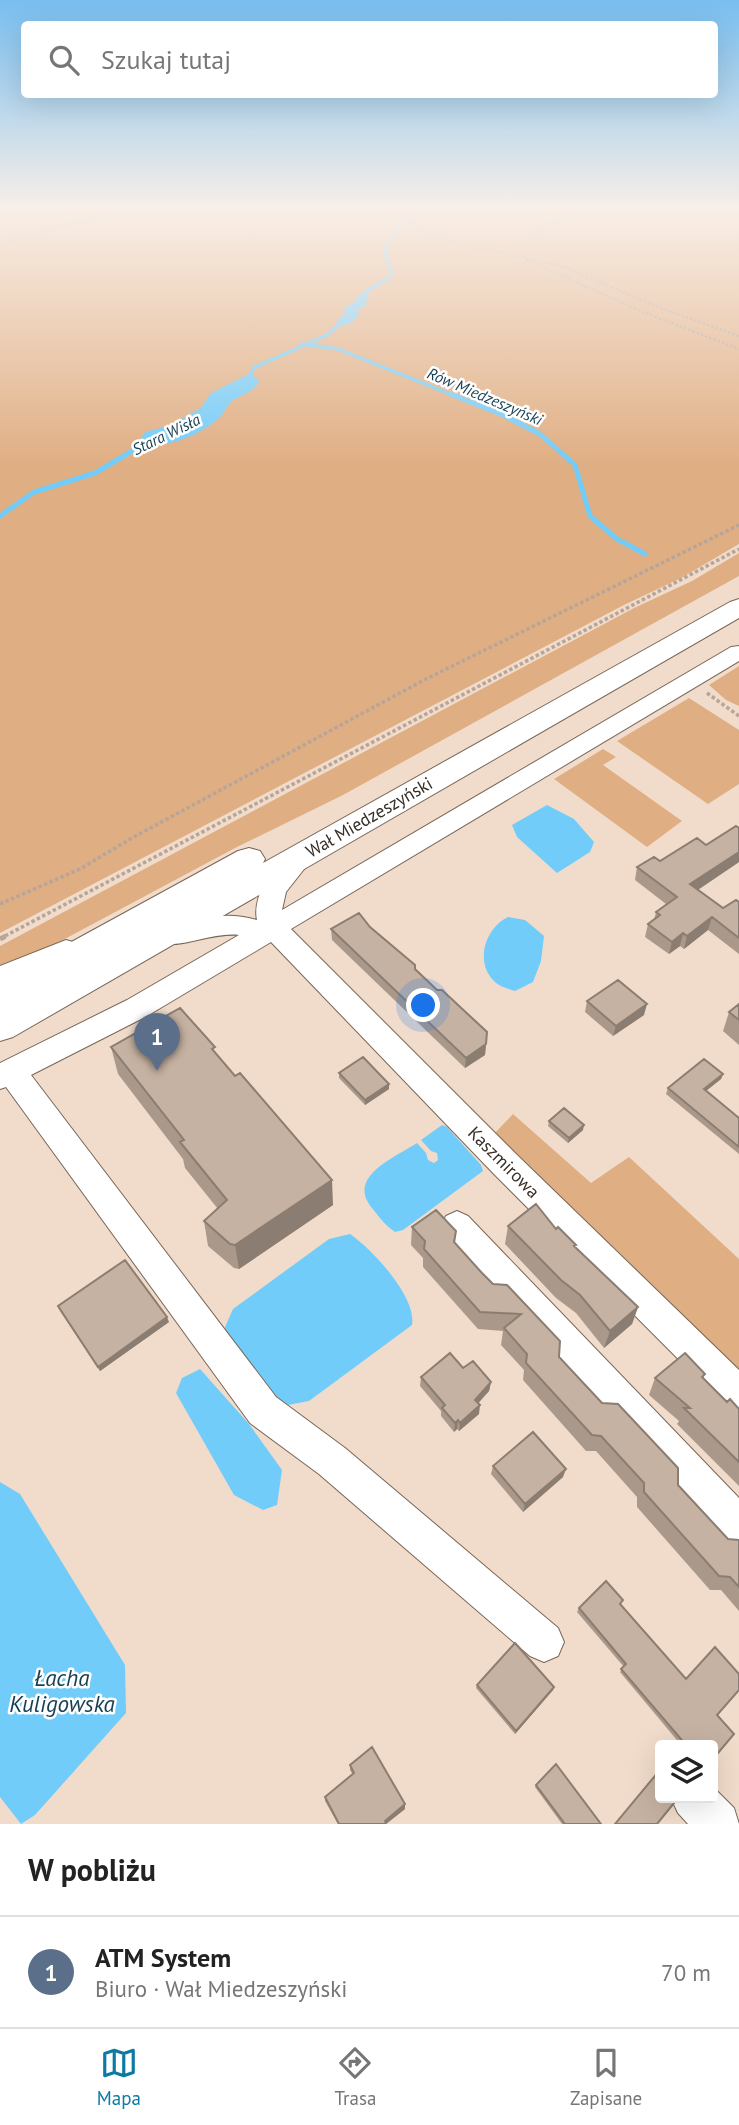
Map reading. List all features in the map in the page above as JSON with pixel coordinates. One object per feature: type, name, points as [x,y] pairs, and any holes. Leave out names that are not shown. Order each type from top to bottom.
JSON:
[{"type":"main road","name":"Wał Miedzeszyński","points":[[0,1027],[142,932],[739,586]]},
{"type":"main road","name":"Wał Miedzeszyński","points":[[0,998],[304,854],[739,607]]},
{"type":"street","points":[[544,1642],[332,1461],[263,1410],[5,1074],[137,1008],[739,652]]},
{"type":"street","points":[[268,929],[269,898],[276,884],[304,854]]},
{"type":"street","points":[[0,976],[142,932],[229,922],[268,929]]},
{"type":"street","name":"Kaszmirowa","points":[[268,929],[739,1395]]},
{"type":"street","points":[[457,1226],[739,1526]]},
{"type":"street","points":[[698,1803],[719,1824]]},
{"type":"path","points":[[608,295],[739,349]]},
{"type":"path","points":[[630,295],[739,337]]},
{"type":"path","points":[[0,904],[80,869],[132,838],[425,680],[507,642],[739,525]]},
{"type":"path","points":[[0,939],[739,549]]},
{"type":"path","points":[[689,681],[739,716]]},
{"type":"shaded area","points":[[0,295],[739,295],[739,544],[681,578],[624,605],[0,933]]},
{"type":"shaded area","points":[[739,553],[739,576],[343,795],[235,848],[0,971],[0,946],[634,608],[692,581]]},
{"type":"shaded area","points":[[739,666],[739,706],[726,700],[709,685]]},
{"type":"shaded area","points":[[689,698],[739,730],[739,784],[708,804],[617,741]]},
{"type":"shaded area","points":[[603,749],[616,757],[603,765],[682,821],[647,847],[554,779]]},
{"type":"shaded area","points":[[513,1114],[591,1183],[629,1157],[739,1259],[739,1378],[493,1135]]},
{"type":"water","points":[[371,296],[366,300],[367,304],[356,312],[360,314],[351,323],[335,328],[339,318],[345,314],[344,308],[355,302],[356,297]]},
{"type":"water","points":[[547,805],[574,819],[594,842],[590,852],[557,873],[517,837],[512,825]]},
{"type":"water","points":[[508,917],[525,920],[544,936],[541,961],[533,982],[515,991],[495,982],[485,965],[484,956],[488,937],[500,922]]},
{"type":"water","points":[[442,1125],[447,1127],[481,1165],[483,1171],[403,1230],[395,1232],[372,1208],[366,1197],[365,1187],[376,1170],[417,1143],[426,1153],[428,1160],[434,1163],[438,1160],[437,1153],[431,1151],[421,1140]]},
{"type":"water","points":[[350,1234],[381,1262],[400,1288],[408,1301],[412,1325],[309,1401],[288,1405],[268,1391],[225,1343],[225,1327],[233,1309],[329,1239]]},
{"type":"water","points":[[200,1369],[249,1424],[282,1470],[277,1505],[263,1510],[234,1495],[176,1393],[182,1378]]},
{"type":"water","name":"Łacha Kuligowska","points":[[0,1482],[20,1494],[125,1665],[126,1713],[35,1815],[21,1824],[0,1797]]},
{"type":"building","points":[[736,826],[739,828],[739,852],[690,884],[723,908],[736,900],[739,902],[739,938],[712,917],[687,936],[683,933],[672,942],[648,924],[660,915],[656,912],[677,897],[637,867],[654,857],[660,861],[697,838],[706,845]]},
{"type":"building","points":[[359,913],[370,927],[415,965],[415,969],[437,990],[442,990],[487,1032],[486,1044],[466,1058],[331,929]]},
{"type":"building","points":[[618,980],[647,1004],[616,1026],[587,1001]]},
{"type":"building","points":[[739,1004],[739,1020],[729,1012]]},
{"type":"building","points":[[180,1008],[215,1047],[212,1049],[235,1076],[240,1073],[332,1180],[235,1245],[230,1244],[204,1221],[227,1200],[180,1142],[184,1140],[111,1047]]},
{"type":"building","points":[[363,1057],[389,1084],[365,1100],[339,1073]]},
{"type":"building","points":[[704,1059],[723,1074],[704,1089],[739,1118],[739,1147],[668,1088]]},
{"type":"building","points":[[564,1108],[584,1125],[569,1138],[549,1121]]},
{"type":"building","points":[[536,1204],[556,1229],[558,1227],[576,1245],[574,1246],[638,1307],[610,1331],[580,1295],[561,1280],[508,1226]]},
{"type":"building","points":[[436,1210],[456,1231],[454,1242],[482,1273],[493,1284],[507,1285],[560,1341],[559,1357],[602,1403],[618,1404],[678,1468],[678,1485],[728,1539],[739,1540],[739,1587],[730,1577],[719,1576],[644,1492],[644,1483],[601,1436],[592,1435],[526,1363],[527,1354],[504,1328],[521,1314],[480,1312],[424,1249],[425,1241],[412,1227]]},
{"type":"building","points":[[125,1260],[167,1317],[98,1367],[58,1306]]},
{"type":"building","points":[[450,1353],[463,1368],[473,1361],[491,1382],[475,1400],[480,1405],[460,1423],[458,1420],[455,1423],[442,1408],[445,1405],[421,1377]]},
{"type":"building","points":[[685,1353],[705,1374],[702,1377],[727,1402],[730,1399],[739,1409],[739,1462],[684,1408],[690,1408],[655,1378]]},
{"type":"building","points":[[533,1432],[566,1469],[525,1504],[493,1466]]},
{"type":"building","points":[[606,1581],[623,1600],[620,1604],[686,1679],[715,1647],[739,1674],[739,1690],[717,1715],[734,1734],[718,1753],[718,1740],[682,1740],[621,1669],[626,1664],[579,1608]]},
{"type":"building","points":[[515,1643],[554,1687],[516,1731],[477,1685]]},
{"type":"building","points":[[372,1747],[405,1804],[385,1821],[386,1824],[339,1824],[325,1797],[354,1773],[350,1765]]},
{"type":"building","points":[[556,1764],[601,1824],[565,1824],[536,1785]]},
{"type":"building","points":[[655,1776],[655,1803],[674,1803],[657,1824],[615,1824]]},
{"type":"waterway","name":"Stara Wisła","points":[[306,345],[327,335],[341,323]]},
{"type":"waterway","name":"Stara Wisła","points":[[247,382],[246,378],[251,375],[253,368],[306,345]]},
{"type":"waterway","name":"Rów Miedzeszyński","points":[[306,345],[338,349],[451,394]]},
{"type":"waterway","name":"Stara Wisła","points":[[154,438],[177,432],[210,413],[220,398],[247,382]]},
{"type":"waterway","name":"Rów Miedzeszyński","points":[[451,394],[501,414],[540,434],[575,465],[590,516],[617,539],[645,554]]},
{"type":"waterway","name":"Rów Miedzeszyński","points":[[451,394],[455,396]]},
{"type":"waterway","name":"Stara Wisła","points":[[0,516],[34,492],[95,473],[154,438]]},
{"type":"place","name":"ATM System","points":[[157,1071]]}]
